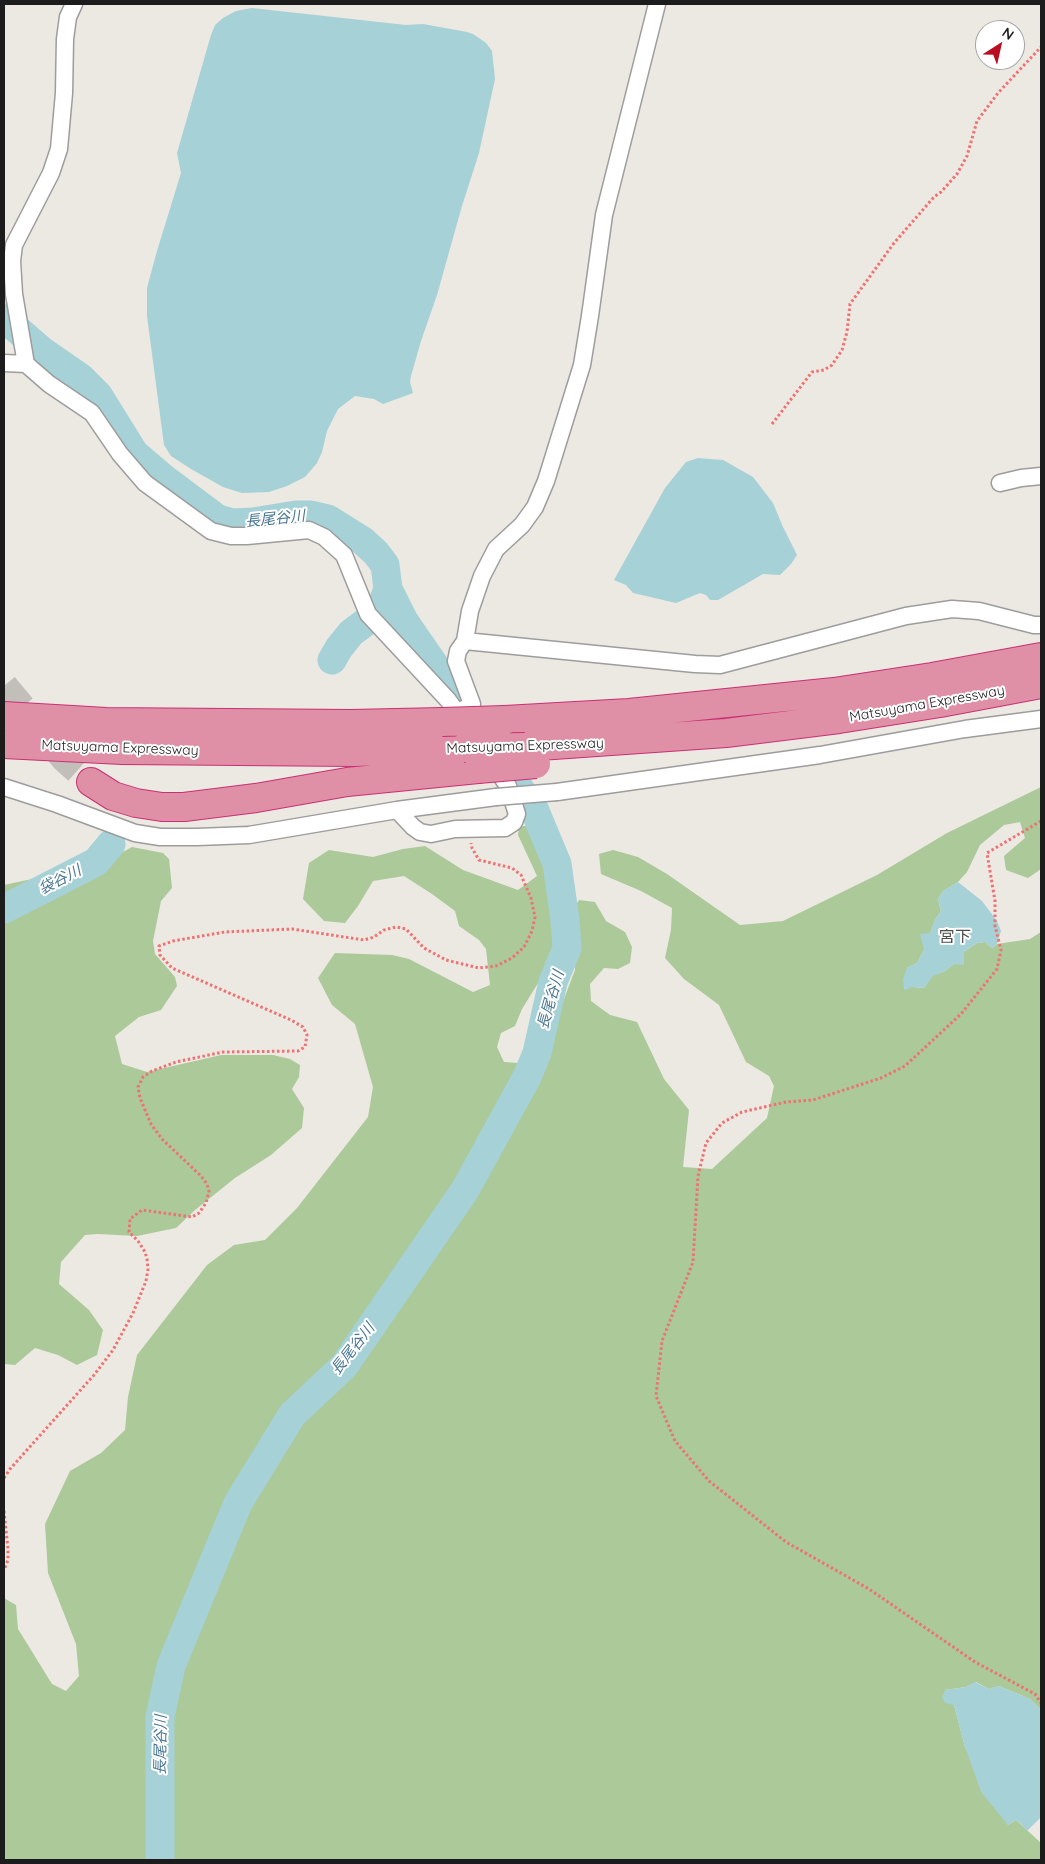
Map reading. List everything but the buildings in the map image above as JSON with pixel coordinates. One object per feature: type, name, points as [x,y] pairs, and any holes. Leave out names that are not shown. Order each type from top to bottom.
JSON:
[{"type":"highway","name":"Matsuyama Expressway","points":[[4,716],[106,722],[342,724],[457,713],[505,720],[629,713],[825,693],[932,677],[1041,657]]},
{"type":"highway","name":"Matsuyama Expressway","points":[[4,744],[122,750],[356,752],[471,759],[531,755],[630,755],[716,743],[1041,684]]},
{"type":"highway","points":[[91,782],[114,796],[136,804],[184,807],[256,798],[471,759]]},
{"type":"street","points":[[457,713],[456,661],[458,651],[465,641],[470,611],[482,576],[496,549],[522,525],[535,507],[546,481],[582,365],[604,215],[658,4]]},
{"type":"street","points":[[69,8],[65,39],[64,93],[59,149],[51,173],[14,245],[12,261],[19,332],[26,364],[49,384],[92,413],[120,454],[145,483],[211,531],[231,536],[247,536],[309,530],[324,537],[344,555],[368,614],[457,713],[508,786],[517,814],[514,822],[505,828],[455,829],[430,834],[420,832],[413,827],[397,810]]},
{"type":"street","points":[[4,363],[26,364]]},
{"type":"street","points":[[1000,483],[1041,476]]},
{"type":"street","points":[[465,641],[720,665],[906,616],[952,609],[979,611],[1034,625],[1041,625]]},
{"type":"street","points":[[4,787],[66,807],[135,833],[197,838],[249,835],[397,810],[557,792],[820,755],[965,729],[1041,719]]},
{"type":"path","points":[[772,424],[804,380],[812,372],[824,370],[832,364],[842,350],[847,332],[850,304],[894,243],[957,174],[967,156],[978,121],[998,93],[1041,47]]},
{"type":"path","points":[[1041,821],[987,853],[995,901],[995,926],[1001,950],[997,969],[961,1014],[905,1066],[881,1078],[813,1100],[786,1102],[742,1112],[722,1123],[706,1143],[698,1176],[693,1262],[662,1341],[656,1396],[675,1441],[710,1481],[786,1542],[868,1589],[975,1662],[1034,1694],[1041,1702]]},
{"type":"path","points":[[4,1478],[94,1375],[113,1350],[133,1313],[146,1281],[148,1269],[145,1252],[130,1232],[130,1219],[142,1210],[192,1217],[206,1203],[209,1191],[202,1176],[162,1139],[151,1124],[140,1098],[138,1087],[143,1078],[152,1071],[176,1062],[223,1052],[298,1051],[305,1047],[307,1036],[303,1027],[172,968],[160,955],[159,946],[173,941],[225,932],[292,929],[364,940],[374,937],[384,930],[396,927],[406,929],[424,948],[446,960],[479,968],[496,966],[512,958],[524,947],[532,931],[535,917],[531,898],[521,875],[512,868],[478,860],[472,848],[469,830]]},
{"type":"path","points":[[4,1511],[8,1550],[8,1560],[4,1570]]},
{"type":"green space","points":[[1041,787],[1041,869],[1028,878],[1006,870],[1004,856],[1025,838],[1020,822],[1004,825],[980,845],[967,872],[958,882],[943,891],[938,899],[941,911],[935,920],[924,950],[917,963],[907,968],[913,987],[924,988],[932,976],[945,971],[964,952],[977,943],[985,942],[992,948],[997,944],[1030,939],[1041,932],[1041,1710],[1030,1699],[999,1686],[989,1689],[976,1682],[966,1687],[945,1690],[954,1705],[965,1747],[1008,1825],[1016,1820],[1041,1843],[1041,1860],[4,1860],[4,1598],[16,1605],[18,1629],[52,1684],[66,1691],[79,1676],[76,1644],[48,1573],[45,1524],[70,1471],[101,1453],[125,1430],[128,1397],[137,1355],[207,1265],[234,1245],[265,1240],[297,1208],[368,1117],[373,1087],[355,1024],[332,1005],[318,978],[335,953],[392,955],[409,959],[473,992],[490,985],[486,949],[479,940],[459,926],[455,911],[432,894],[404,876],[373,881],[345,923],[324,921],[303,899],[309,863],[329,850],[373,857],[403,849],[425,846],[463,870],[518,890],[537,876],[518,835],[519,827],[534,824],[544,840],[556,888],[561,938],[548,967],[522,1009],[515,1026],[501,1033],[497,1047],[504,1062],[519,1063],[531,1045],[553,1028],[575,970],[575,943],[570,915],[579,900],[595,902],[606,921],[625,932],[632,947],[630,963],[618,969],[604,968],[590,984],[591,1001],[610,1015],[637,1022],[664,1079],[689,1110],[683,1167],[712,1169],[767,1118],[774,1086],[769,1076],[746,1062],[719,1005],[684,979],[665,958],[671,930],[672,908],[641,891],[601,874],[599,854],[613,850],[638,857],[667,874],[740,925],[783,921],[877,875],[947,833]]},
{"type":"green space","points":[[132,847],[163,853],[169,859],[172,888],[161,901],[153,941],[155,954],[175,977],[177,986],[161,1010],[139,1017],[115,1036],[122,1064],[147,1072],[221,1055],[273,1055],[290,1059],[300,1065],[299,1077],[292,1089],[304,1108],[302,1128],[271,1155],[235,1178],[176,1228],[137,1236],[85,1235],[61,1262],[59,1284],[89,1310],[103,1330],[97,1355],[77,1365],[58,1355],[35,1348],[15,1365],[4,1364],[4,885],[60,873],[98,873]]},
{"type":"water","points":[[252,8],[406,25],[423,24],[467,32],[486,43],[492,51],[495,79],[479,153],[411,376],[410,382],[413,393],[383,404],[374,399],[355,396],[338,409],[327,431],[317,463],[305,477],[269,492],[242,493],[223,487],[191,469],[171,456],[164,445],[147,316],[147,288],[181,173],[177,153],[211,35],[215,25],[223,18],[236,11]]},
{"type":"water","points":[[698,458],[723,460],[753,477],[773,503],[797,555],[780,575],[763,574],[718,600],[710,600],[706,595],[700,593],[676,603],[633,593],[626,585],[614,580],[665,488],[686,462]]},
{"type":"water","points":[[958,882],[982,901],[997,921],[1001,931],[997,944],[992,948],[985,942],[977,943],[964,952],[964,965],[954,964],[945,971],[933,976],[924,988],[913,987],[904,990],[903,979],[907,968],[917,963],[924,950],[920,934],[930,933],[941,911],[938,899],[943,891]]},
{"type":"water","points":[[975,1682],[989,1689],[999,1686],[1030,1699],[1041,1710],[1041,1817],[1027,1831],[1016,1820],[1008,1825],[981,1792],[965,1747],[954,1705],[945,1703],[942,1697],[945,1690],[966,1687]]},
{"type":"waterway","name":"長尾谷川","points":[[4,318],[42,351],[81,378],[98,395],[134,453],[162,477],[218,519],[232,523],[253,522],[296,515],[311,515],[328,519],[363,541],[376,553],[385,565],[388,589],[404,621],[535,811],[557,864],[565,920],[567,948],[553,982],[537,1053],[527,1077],[465,1190],[344,1366],[292,1415],[238,1503],[171,1666],[160,1717],[160,1860]]},
{"type":"waterway","name":"袋谷川","points":[[332,660],[351,633],[379,612],[387,592]]},
{"type":"waterway","name":"袋谷川","points":[[4,909],[96,862],[111,844]]},
{"type":"tunnel","points":[[4,686],[65,759],[91,782]]},
{"type":"district","name":"宮下","points":[[955,937]]}]
